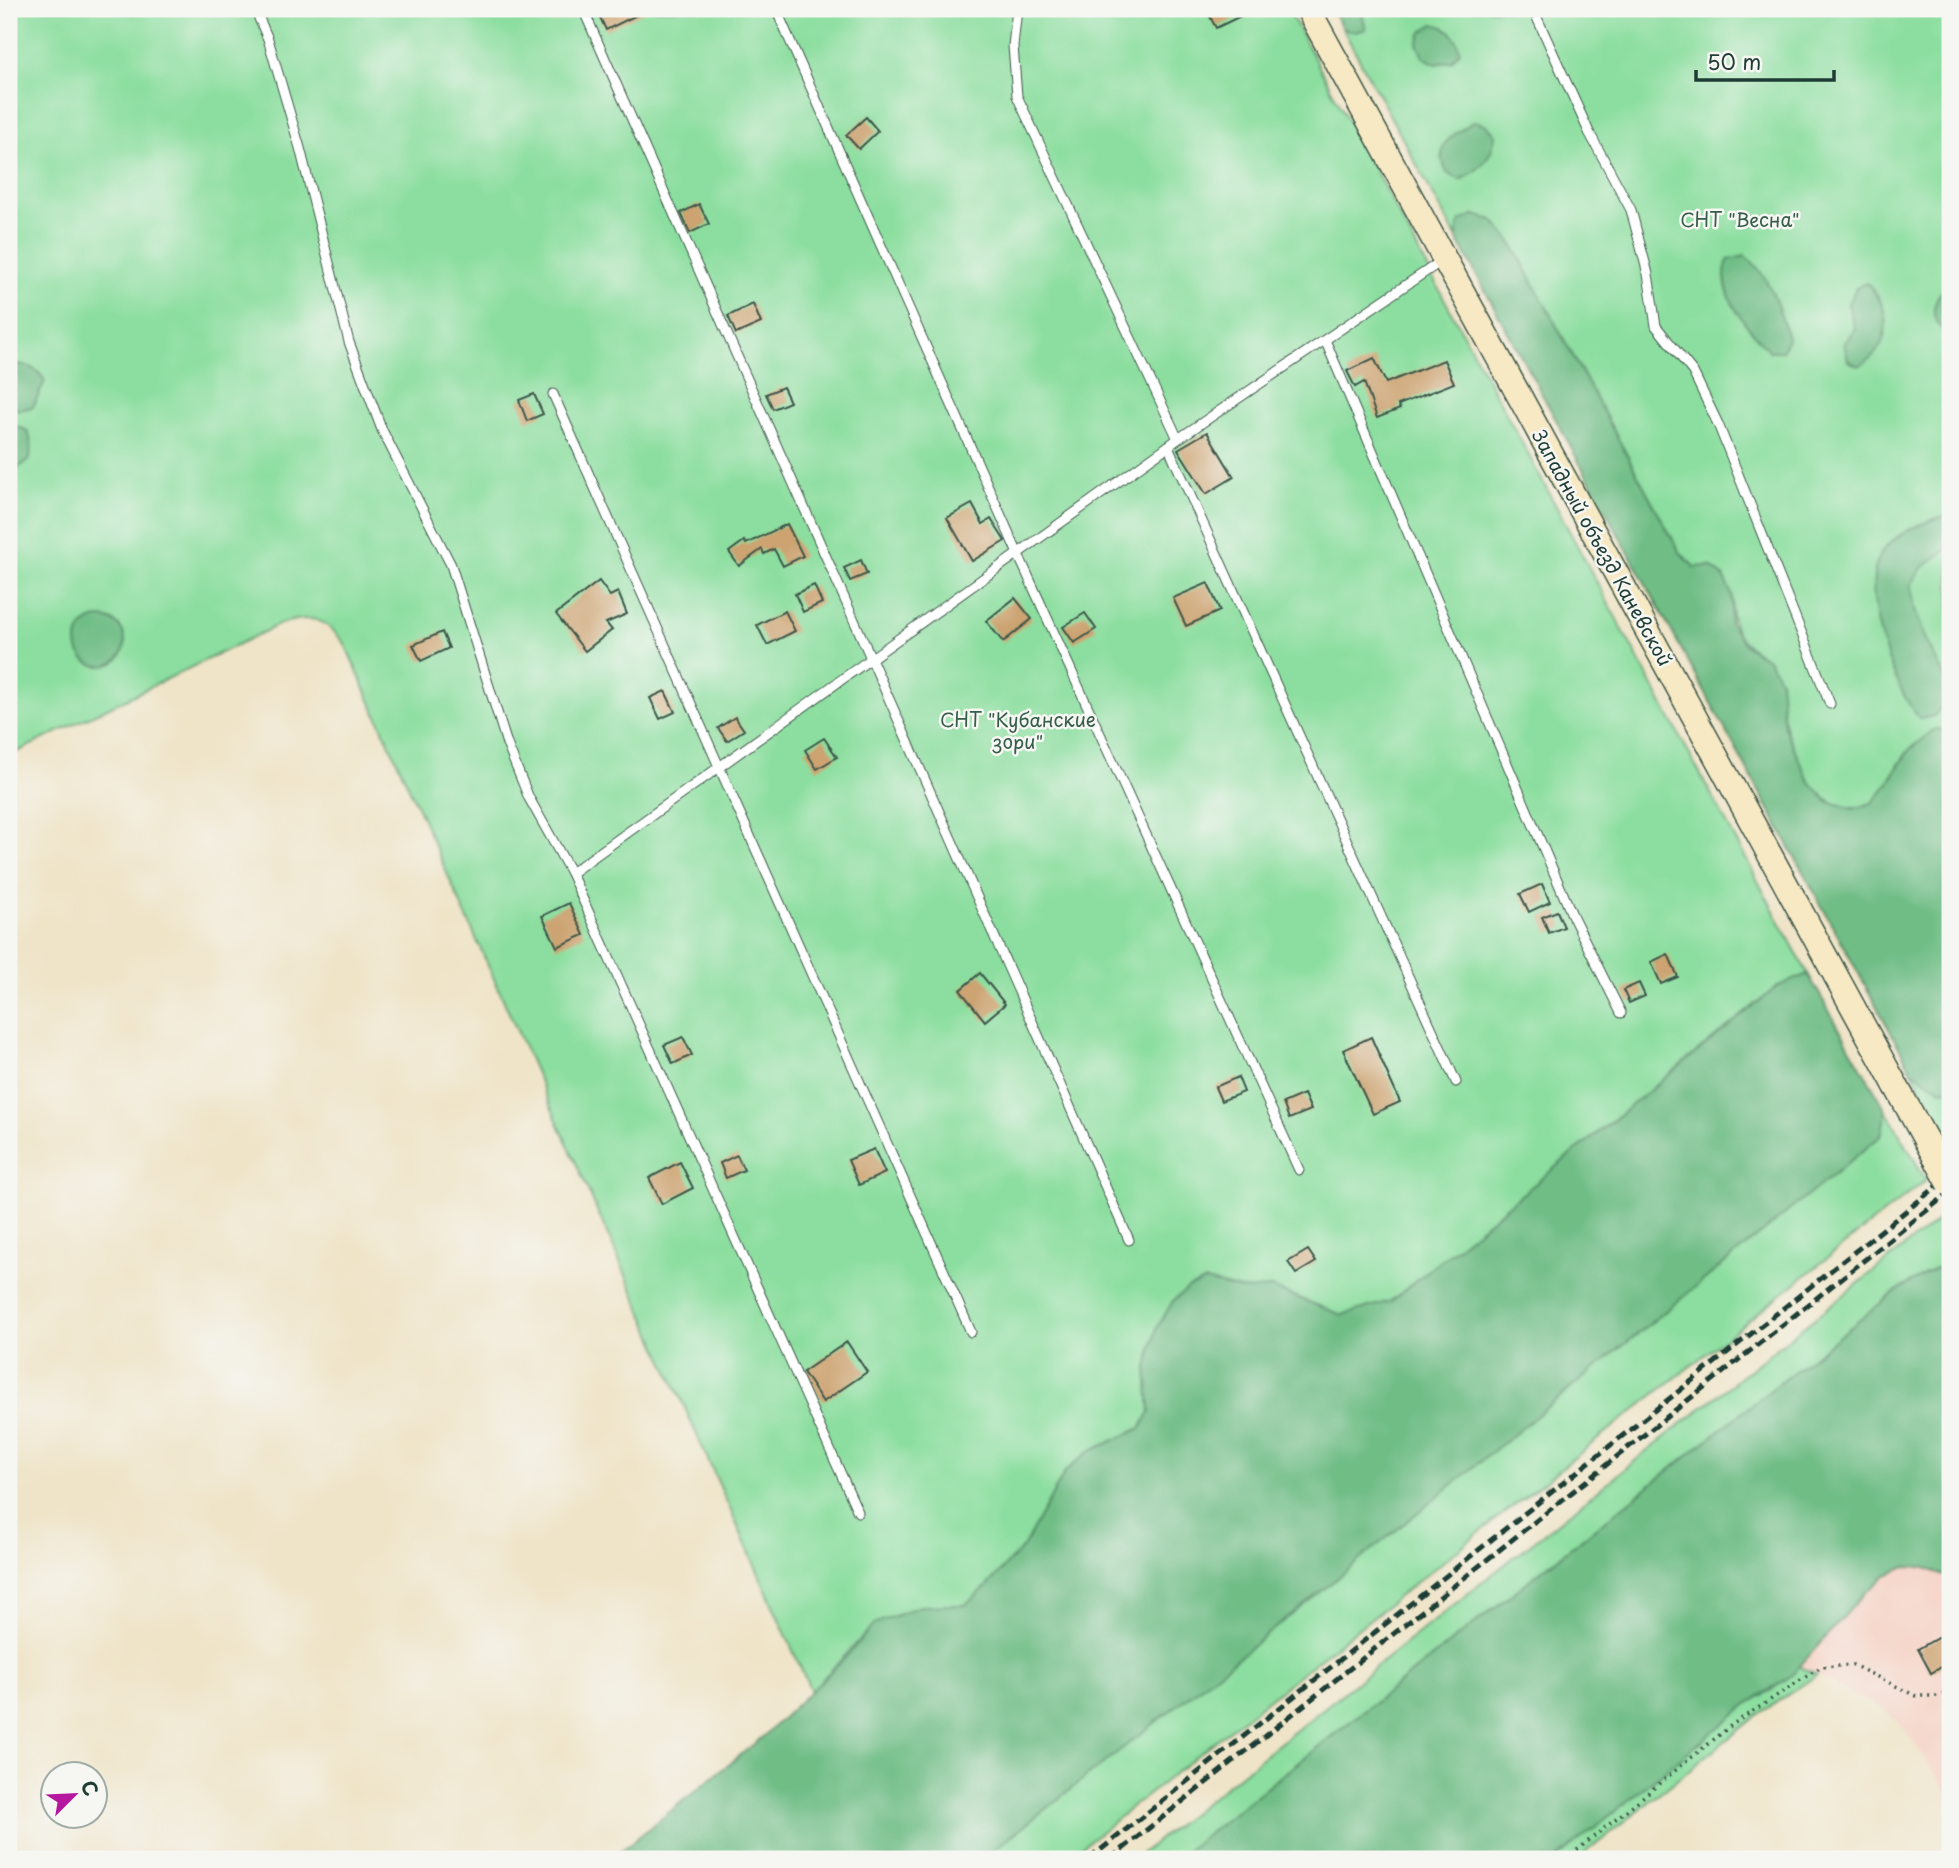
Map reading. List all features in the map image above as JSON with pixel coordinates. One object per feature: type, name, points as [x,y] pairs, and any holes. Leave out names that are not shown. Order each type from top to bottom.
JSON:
[{"type":"main road","name":"Западный объезд Каневской","points":[[1308,9],[1950,1184]]},
{"type":"lane","points":[[255,9],[268,39],[300,148],[349,342],[382,430],[451,565],[488,686],[525,787],[571,873],[858,1512]]},
{"type":"lane","points":[[583,9],[869,660],[1129,1240]]},
{"type":"lane","points":[[776,9],[1018,554],[1299,1170]]},
{"type":"lane","points":[[1017,9],[1013,46],[1017,96],[1178,439]]},
{"type":"lane","points":[[1533,9],[1589,132],[1631,210],[1648,274],[1656,326],[1693,372],[1718,424],[1830,704]]},
{"type":"lane","points":[[571,873],[1168,446],[1444,259]]},
{"type":"lane","points":[[1325,340],[1573,917],[1621,1013]]},
{"type":"lane","points":[[553,394],[971,1332]]},
{"type":"lane","points":[[1168,446],[1457,1082]]},
{"type":"path","points":[[1566,1859],[1733,1724],[1821,1667],[1853,1665],[1916,1696],[1936,1696],[1950,1691]]},
{"type":"shaded area","points":[[1906,1567],[1926,1568],[1950,1578],[1950,1796],[1906,1731],[1888,1712],[1800,1666],[1864,1594],[1886,1575]]},
{"type":"green space","name":"СНТ \"Кубанские зори\"","points":[[9,9],[1288,9],[1808,974],[1778,986],[1391,1301],[1342,1315],[1272,1288],[1241,1290],[1205,1281],[1147,1367],[1150,1412],[1141,1428],[1089,1452],[1065,1472],[1024,1546],[985,1588],[965,1605],[920,1606],[875,1624],[811,1691],[345,644],[330,628],[317,620],[301,619],[280,624],[9,756]]},
{"type":"green space","name":"СНТ \"Весна\"","points":[[1332,9],[1950,9],[1950,732],[1935,729],[1913,746],[1873,802],[1858,807],[1842,806],[1825,797],[1811,783],[1791,744],[1768,659],[1749,646],[1734,626],[1732,595],[1694,567],[1679,551],[1511,242],[1460,221],[1456,237]]},
{"type":"green space","points":[[1332,9],[1361,9],[1366,29],[1356,32],[1342,28]]},
{"type":"green space","points":[[1433,24],[1448,30],[1456,40],[1460,51],[1452,61],[1436,64],[1423,57],[1417,44],[1422,32]]},
{"type":"green space","points":[[1474,121],[1485,124],[1495,133],[1494,141],[1485,161],[1474,172],[1460,180],[1447,173],[1443,163],[1443,148],[1452,137]]},
{"type":"green space","points":[[1474,215],[1493,220],[1511,242],[1679,551],[1694,567],[1710,566],[1723,576],[1732,595],[1730,623],[1745,645],[1768,659],[1780,679],[1784,727],[1809,781],[1827,801],[1853,809],[1872,803],[1888,784],[1909,750],[1935,729],[1950,732],[1950,1089],[1941,1090],[1912,1071],[1456,237],[1460,221]]},
{"type":"green space","points":[[1745,256],[1761,272],[1777,304],[1788,338],[1782,351],[1769,351],[1743,321],[1730,297],[1725,272],[1728,260]]},
{"type":"green space","points":[[1950,281],[1950,337],[1937,323],[1934,309],[1939,295]]},
{"type":"green space","points":[[1867,283],[1882,305],[1885,328],[1878,349],[1859,366],[1848,361],[1844,343],[1855,329],[1848,304],[1856,288]]},
{"type":"green space","points":[[11,364],[31,367],[45,381],[33,407],[19,410],[9,406]]},
{"type":"green space","points":[[9,426],[26,431],[31,445],[30,459],[18,468],[9,469]]},
{"type":"green space","points":[[1947,515],[1950,518],[1950,547],[1922,568],[1911,585],[1915,609],[1926,640],[1947,682],[1945,703],[1934,716],[1920,719],[1900,686],[1882,641],[1874,594],[1874,574],[1879,557],[1891,542],[1919,525]]},
{"type":"green space","points":[[101,618],[118,625],[125,642],[118,659],[101,666],[84,659],[77,642],[84,625]]},
{"type":"green space","points":[[1808,974],[1886,1110],[1881,1136],[1293,1614],[982,1859],[611,1859],[765,1735],[846,1657],[874,1624],[920,1606],[965,1605],[985,1588],[1024,1546],[1065,1472],[1088,1452],[1141,1428],[1150,1412],[1147,1367],[1157,1328],[1173,1301],[1188,1288],[1205,1281],[1241,1290],[1272,1288],[1342,1315],[1391,1301],[1778,986]]},
{"type":"green space","points":[[1912,1071],[1940,1089],[1950,1089],[1950,1140]]},
{"type":"green space","points":[[1886,1110],[1926,1180],[1066,1859],[967,1859],[1880,1136]]},
{"type":"green space","points":[[1947,1213],[1950,1219],[1950,1275],[1935,1268],[1895,1292],[1176,1859],[1134,1859]]},
{"type":"green space","points":[[1936,1268],[1950,1275],[1950,1578],[1926,1568],[1906,1567],[1886,1575],[1864,1594],[1791,1676],[1746,1705],[1556,1859],[1176,1859],[1895,1292]]},
{"type":"green space","points":[[1799,1666],[1817,1675],[1755,1717],[1578,1859],[1556,1859],[1746,1705],[1772,1690]]},
{"type":"building","points":[[596,9],[649,9],[606,30]]},
{"type":"building","points":[[1206,9],[1255,9],[1216,28]]},
{"type":"building","points":[[866,117],[878,131],[859,149],[846,135]]},
{"type":"building","points":[[699,204],[709,224],[690,233],[681,213]]},
{"type":"building","points":[[753,304],[761,323],[736,334],[728,316]]},
{"type":"building","points":[[1374,358],[1386,383],[1444,360],[1454,383],[1398,405],[1400,409],[1377,418],[1364,382],[1355,387],[1347,371]]},
{"type":"building","points":[[783,387],[790,402],[773,409],[766,394]]},
{"type":"building","points":[[534,394],[543,414],[527,421],[519,400]]},
{"type":"building","points":[[1207,432],[1234,477],[1206,494],[1178,449]]},
{"type":"building","points":[[972,504],[983,524],[991,519],[1005,541],[972,561],[947,518]]},
{"type":"building","points":[[787,524],[803,556],[783,566],[774,549],[764,554],[762,549],[739,566],[729,552],[744,541],[746,544]]},
{"type":"building","points":[[861,560],[867,574],[850,581],[844,568]]},
{"type":"building","points":[[599,581],[610,596],[618,592],[627,614],[606,623],[612,630],[585,651],[556,614]]},
{"type":"building","points":[[1208,583],[1220,611],[1186,626],[1173,598]]},
{"type":"building","points":[[814,585],[822,603],[803,612],[795,594]]},
{"type":"building","points":[[1015,598],[1032,619],[1003,642],[986,621]]},
{"type":"building","points":[[785,611],[795,631],[767,645],[757,625]]},
{"type":"building","points":[[1085,613],[1096,629],[1074,643],[1063,627]]},
{"type":"building","points":[[442,632],[449,648],[421,661],[413,645]]},
{"type":"building","points":[[665,691],[675,712],[660,719],[650,698]]},
{"type":"building","points":[[735,717],[744,730],[727,741],[718,728]]},
{"type":"building","points":[[824,738],[837,757],[817,769],[805,750]]},
{"type":"building","points":[[1542,884],[1550,902],[1529,912],[1520,894]]},
{"type":"building","points":[[569,903],[584,935],[557,947],[542,916]]},
{"type":"building","points":[[1557,911],[1564,927],[1549,933],[1542,917]]},
{"type":"building","points":[[1668,954],[1678,977],[1661,984],[1651,962]]},
{"type":"building","points":[[980,973],[1005,1004],[985,1021],[960,990]]},
{"type":"building","points":[[1639,983],[1645,996],[1629,1003],[1623,990]]},
{"type":"building","points":[[683,1037],[692,1055],[673,1064],[664,1045]]},
{"type":"building","points":[[1371,1037],[1400,1102],[1373,1114],[1343,1050]]},
{"type":"building","points":[[1238,1077],[1244,1092],[1221,1101],[1215,1087]]},
{"type":"building","points":[[1304,1094],[1311,1110],[1289,1119],[1283,1103]]},
{"type":"building","points":[[874,1149],[885,1173],[859,1185],[848,1160]]},
{"type":"building","points":[[737,1155],[744,1170],[726,1178],[720,1163]]},
{"type":"building","points":[[680,1162],[693,1188],[662,1204],[649,1178]]},
{"type":"building","points":[[1308,1250],[1316,1262],[1296,1274],[1288,1262]]},
{"type":"building","points":[[847,1342],[867,1372],[823,1402],[803,1372]]},
{"type":"building","points":[[1950,1631],[1950,1662],[1931,1673],[1918,1649]]},
{"type":"railway","points":[[1089,1859],[1950,1176]]},
{"type":"railway","points":[[1110,1859],[1950,1192]]}]
